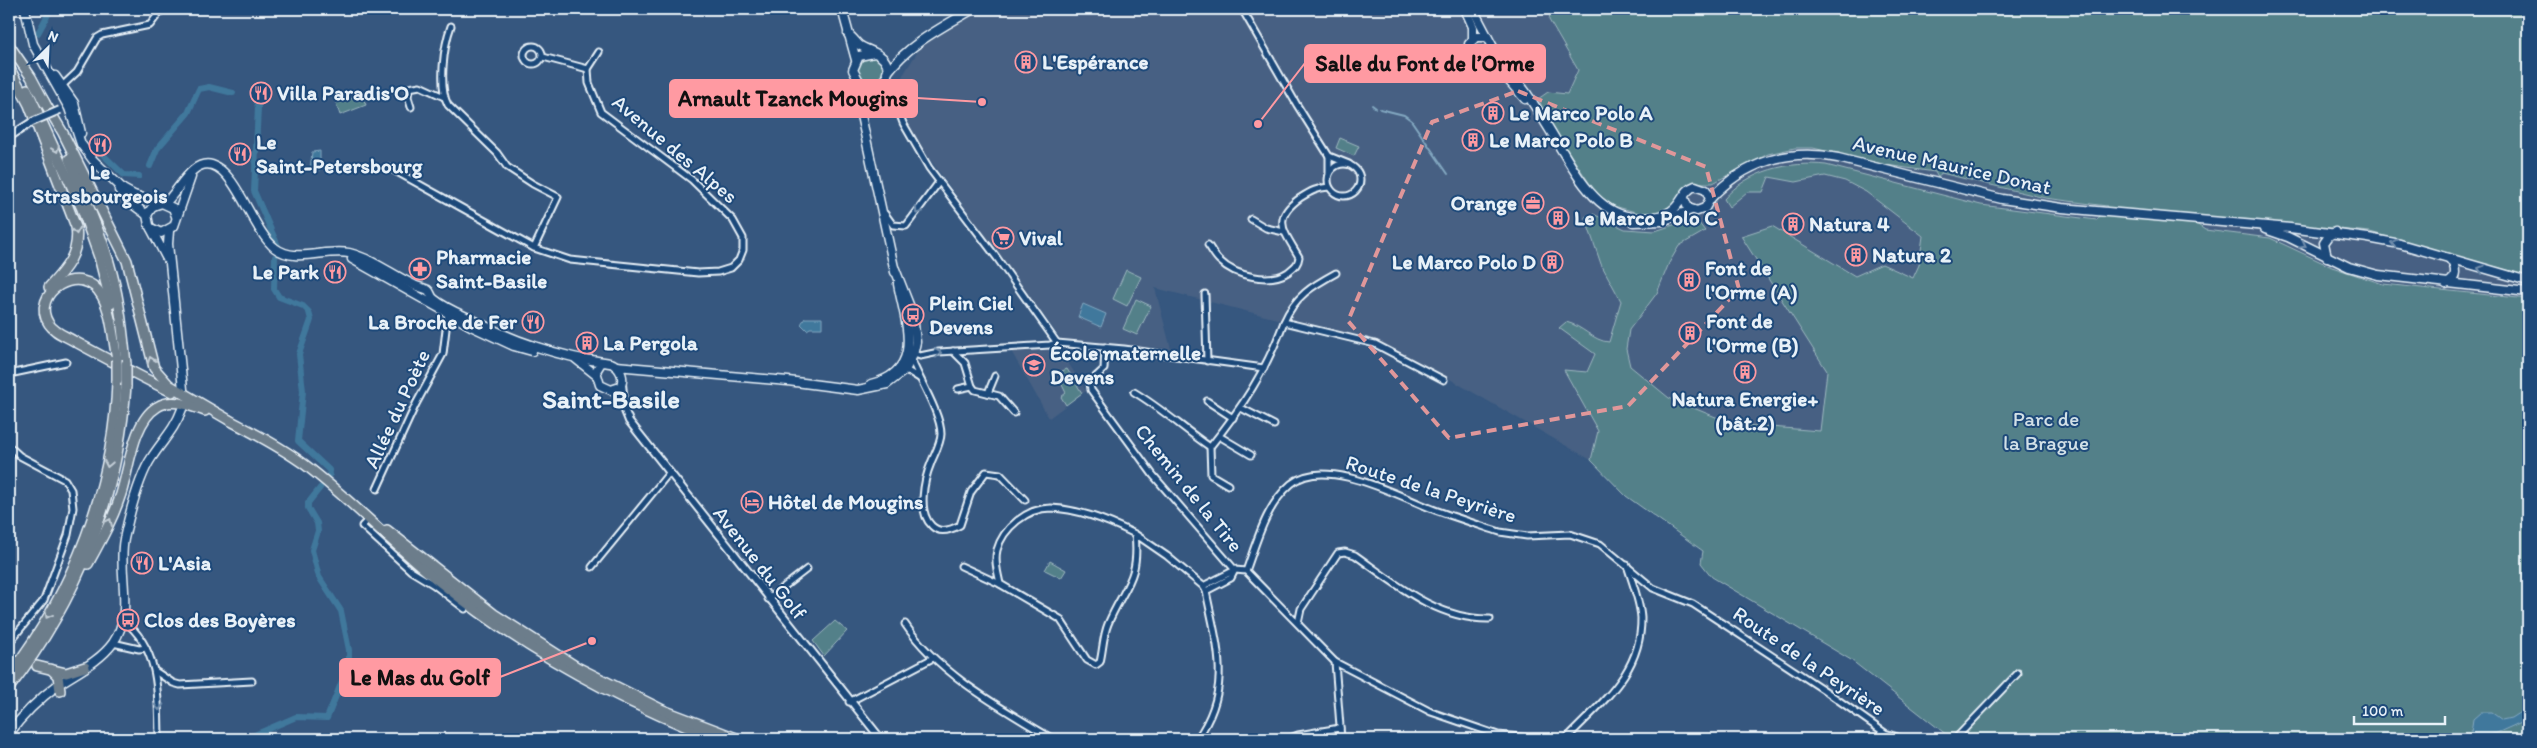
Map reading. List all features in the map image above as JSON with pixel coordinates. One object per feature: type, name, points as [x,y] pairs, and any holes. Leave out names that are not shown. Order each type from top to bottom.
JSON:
[{"type":"main road","points":[[25,9],[33,44],[68,105],[77,134],[86,152],[114,182],[127,200],[147,215],[151,228],[170,264]]},
{"type":"main road","points":[[147,215],[153,206],[162,203],[194,171],[208,164],[222,170],[275,248],[291,255],[348,253],[365,259],[452,310],[520,342],[572,357],[609,363],[616,366],[832,386],[853,387],[876,383],[892,374],[908,359],[908,333],[862,112],[857,97],[856,79],[853,70],[856,60],[842,9]]},
{"type":"main road","points":[[862,112],[864,98],[887,75],[904,54],[973,9]]},
{"type":"main road","points":[[1465,9],[1473,27],[1473,39]]},
{"type":"main road","points":[[1473,9],[1487,37],[1493,44],[1493,52],[1490,58],[1483,61]]},
{"type":"main road","points":[[848,34],[859,44],[884,58],[904,54]]},
{"type":"main road","points":[[1487,37],[1479,36],[1473,39],[1468,47],[1469,53],[1474,60],[1483,61],[1504,75],[1520,92],[1584,195],[1606,213],[1625,220],[1643,223],[1662,221],[1691,210],[1702,210],[1723,185]]},
{"type":"main road","points":[[9,46],[31,77],[63,133],[127,261],[154,368],[169,385],[302,463],[442,584],[523,643],[618,697],[716,739]]},
{"type":"main road","points":[[856,60],[864,54],[874,52]]},
{"type":"main road","points":[[1493,52],[1523,87],[1582,184],[1601,204],[1625,215],[1653,218],[1669,213],[1679,205],[1691,187],[1704,188],[1723,185]]},
{"type":"main road","points":[[884,58],[887,75]]},
{"type":"main road","points":[[9,59],[40,114],[92,238],[110,300],[117,359],[112,442],[105,478],[95,513],[67,579],[50,612],[9,675]]},
{"type":"main road","points":[[46,65],[74,103],[86,152]]},
{"type":"main road","points":[[9,67],[29,105],[73,217],[77,235],[71,261],[44,295],[40,317],[46,329],[52,335],[76,347],[88,350]]},
{"type":"main road","points":[[856,79],[874,86]]},
{"type":"main road","points":[[42,98],[105,250],[118,300],[126,364],[126,386],[119,455],[108,496],[90,547],[59,612]]},
{"type":"main road","name":"Avenue Maurice Donat","points":[[1723,185],[1748,168],[1772,158],[1811,154],[1838,158],[2002,199],[2062,208],[2336,232],[2419,249],[2528,281]]},
{"type":"main road","points":[[151,228],[157,232],[169,231],[174,226],[176,216],[194,171]]},
{"type":"main road","points":[[114,182],[128,193],[173,208],[176,216]]},
{"type":"main road","points":[[1704,188],[1710,199]]},
{"type":"main road","points":[[1684,198],[1686,205],[1691,210]]},
{"type":"main road","name":"Avenue Maurice Donat","points":[[2241,225],[2276,233],[2327,257],[2378,275],[2528,292]]},
{"type":"main road","points":[[169,231],[170,264],[183,389]]},
{"type":"main road","points":[[2327,257],[2324,243],[2329,236],[2336,232]]},
{"type":"main road","points":[[2446,284],[2452,281],[2455,273],[2455,268],[2449,258]]},
{"type":"main road","points":[[832,386],[858,390],[873,389],[887,384],[905,370],[916,342],[913,315],[895,269]]},
{"type":"main road","points":[[117,359],[106,306],[100,292],[84,282],[65,281],[54,289],[48,296],[46,307],[47,319],[59,333],[88,350],[229,420]]},
{"type":"main road","points":[[425,295],[448,313],[514,346],[528,350],[552,352]]},
{"type":"main road","points":[[572,357],[596,375]]},
{"type":"main road","points":[[601,363],[596,369],[596,375],[600,385],[611,390],[637,367]]},
{"type":"main road","points":[[616,366],[622,381]]},
{"type":"main road","points":[[9,688],[33,655],[83,574],[114,512],[137,436],[147,416],[161,404],[176,402],[229,420]]},
{"type":"main road","points":[[10,733],[35,706],[106,657],[115,644],[125,622],[129,606],[126,557],[128,538],[158,451],[173,431],[182,409]]},
{"type":"main road","points":[[371,521],[402,541],[494,614],[577,667],[663,710],[736,739]]},
{"type":"main road","points":[[60,688],[115,644]]},
{"type":"main road","points":[[37,666],[66,673],[85,668]]},
{"type":"main road","points":[[52,670],[57,674],[60,688]]},
{"type":"street","points":[[80,126],[72,108],[68,105],[62,85],[78,72],[97,38],[102,35],[150,25],[162,9]]},
{"type":"street","points":[[1242,9],[1297,105],[1329,156],[1329,187]]},
{"type":"street","points":[[451,26],[445,44],[444,97],[448,105],[497,153],[507,167],[558,197],[534,248]]},
{"type":"street","points":[[543,57],[588,69],[599,52]]},
{"type":"street","name":"Avenue des Alpes","points":[[388,167],[534,248],[570,260],[698,273],[718,272],[731,268],[739,260],[743,250],[743,238],[733,220],[692,180],[601,112],[589,84],[588,69]]},
{"type":"street","points":[[887,75],[903,123],[939,182],[997,258],[1057,343]]},
{"type":"street","points":[[411,107],[408,97],[410,88],[420,86],[444,97]]},
{"type":"street","points":[[874,86],[894,94]]},
{"type":"street","points":[[9,137],[32,122],[68,105]]},
{"type":"street","points":[[1208,245],[1219,261],[1227,267],[1260,279],[1271,279],[1281,276],[1298,263],[1299,257],[1284,232],[1282,220],[1286,208],[1312,190],[1329,187],[1342,196],[1356,191],[1360,176],[1356,168],[1329,156]]},
{"type":"street","points":[[1328,175],[1334,167],[1349,164]]},
{"type":"street","points":[[879,194],[890,223],[900,227],[908,224],[939,182]]},
{"type":"street","points":[[1252,219],[1266,228],[1284,232]]},
{"type":"street","points":[[1228,484],[1211,475],[1210,446],[1241,408],[1271,358],[1288,311],[1302,294],[1336,273]]},
{"type":"street","points":[[1205,294],[1206,361]]},
{"type":"street","name":"Allée du Poète","points":[[377,489],[416,404],[443,354],[448,313]]},
{"type":"street","points":[[1284,322],[1375,344],[1444,380]]},
{"type":"street","points":[[1025,500],[1000,474],[986,472],[978,480],[972,492],[960,525],[944,531],[935,528],[927,521],[923,498],[929,467],[941,436],[940,424],[908,359],[953,351],[1057,343],[1105,347],[1264,368]]},
{"type":"street","name":"Chemin de la Tire","points":[[1105,347],[1104,369],[1090,382],[1091,390],[1153,475],[1235,570],[1246,571],[1335,662],[1431,712],[1498,735],[1545,739]]},
{"type":"street","points":[[953,351],[965,363],[975,390],[999,396],[1014,413]]},
{"type":"street","points":[[9,374],[66,362]]},
{"type":"street","points":[[905,370],[919,378]]},
{"type":"street","points":[[988,393],[995,376]]},
{"type":"street","name":"Avenue du Golf","points":[[622,381],[629,421],[849,702],[881,739]]},
{"type":"street","points":[[958,389],[972,386]]},
{"type":"street","points":[[611,390],[624,401]]},
{"type":"street","points":[[1134,392],[1160,408],[1176,424],[1210,446]]},
{"type":"street","points":[[1207,401],[1233,418]]},
{"type":"street","points":[[1241,408],[1274,425]]},
{"type":"street","points":[[1219,436],[1251,455]]},
{"type":"street","points":[[9,446],[20,456],[64,480],[71,490],[73,508],[68,535],[44,600],[9,642]]},
{"type":"street","points":[[592,567],[668,473]]},
{"type":"street","name":"Route de la Peyrière","points":[[1246,571],[1270,510],[1281,494],[1292,482],[1308,476],[1322,474],[1341,476],[1360,482],[1500,532],[1527,536],[1570,534],[1600,544],[1653,588],[1693,604],[1824,690],[1885,733],[1903,739]]},
{"type":"street","points":[[1000,584],[996,566],[997,550],[1004,536],[1017,521],[1035,510],[1050,508],[1091,515],[1134,534],[1167,556],[1204,589],[1218,653],[1220,686],[1213,712],[1197,739]]},
{"type":"street","points":[[371,521],[362,526],[412,571],[465,609]]},
{"type":"street","points":[[962,566],[1000,584],[1060,619],[1087,660],[1096,665],[1100,662],[1108,624],[1134,572],[1137,556],[1134,534]]},
{"type":"street","points":[[1298,623],[1302,609],[1338,553],[1345,552],[1355,555],[1413,596],[1442,612],[1464,617],[1490,619]]},
{"type":"street","points":[[1566,739],[1628,673],[1639,647],[1641,616],[1627,565]]},
{"type":"street","points":[[768,599],[807,569]]},
{"type":"street","points":[[1204,589],[1235,570]]},
{"type":"street","points":[[125,622],[146,648],[155,672],[160,739]]},
{"type":"street","points":[[905,624],[918,643],[932,658],[980,692],[1054,739]]},
{"type":"street","points":[[115,644],[146,648]]},
{"type":"street","points":[[849,702],[932,658]]},
{"type":"street","points":[[1335,662],[1341,739]]},
{"type":"street","points":[[155,672],[180,685],[252,681]]},
{"type":"street","points":[[1955,739],[2018,673]]},
{"type":"street","points":[[1288,739],[1298,735],[1340,728]]},
{"type":"highlighted area","points":[[1518,91],[1706,167],[1739,289],[1628,406],[1449,438],[1348,321],[1432,122]]},
{"type":"shaded area","points":[[973,9],[2528,9],[2528,739],[1953,738],[1851,660],[1712,577],[1701,563],[1703,551],[1626,496],[1591,460],[1446,377],[1375,344],[1155,288],[1171,349],[1063,342],[929,158],[911,129],[896,86],[932,29]]},
{"type":"shaded area","points":[[320,151],[320,170],[310,171],[312,152]]},
{"type":"shaded area","points":[[1083,304],[1106,314],[1101,327],[1078,317]]},
{"type":"shaded area","points":[[805,318],[822,318],[822,328],[810,328],[807,330],[801,324]]},
{"type":"shaded area","points":[[1057,350],[1062,353],[1086,391],[1049,418],[1011,351]]},
{"type":"shaded area","points":[[2528,707],[2528,719],[2497,733],[2470,739],[2473,719],[2481,712],[2491,712],[2502,720],[2511,718]]},
{"type":"green space","name":"Parc de la Brague","points":[[1551,9],[2528,9],[2528,276],[2370,232],[2182,214],[2205,230],[2270,238],[2332,267],[2383,284],[2528,299],[2528,739],[1952,739],[1851,660],[1712,577],[1701,563],[1703,551],[1626,496],[1591,460],[1598,431],[1564,370],[1587,372],[1595,354],[1559,328],[1566,322],[1598,339],[1609,342],[1621,301],[1601,264],[1585,217],[1593,214],[1625,229],[1655,231],[1695,218],[1705,231],[1679,246],[1669,263],[1657,293],[1629,330],[1626,349],[1630,366],[1669,398],[1733,424],[1820,431],[1827,371],[1741,236],[1772,226],[1855,276],[1882,264],[1913,278],[1919,265],[1923,236],[1866,192],[1845,181],[1825,176],[1796,182],[1769,177],[1763,192],[1747,192],[1729,207],[1724,199],[1734,189],[1757,174],[1784,166],[1812,164],[1826,165],[1981,205],[2097,220],[2107,206],[2045,198],[1941,173],[1938,178],[1935,172],[1886,165],[1813,148],[1795,148],[1768,154],[1713,183],[1695,183],[1676,206],[1663,212],[1639,213],[1614,206],[1596,193],[1556,133],[1538,99],[1548,92],[1567,94],[1578,70],[1549,20]]},
{"type":"green space","points":[[870,56],[879,60],[883,69],[879,78],[870,82],[861,78],[857,69],[861,60]]},
{"type":"green space","points":[[362,95],[366,105],[340,115],[336,103]]},
{"type":"green space","points":[[1340,138],[1359,146],[1354,156],[1336,148]]},
{"type":"green space","points":[[1126,270],[1141,277],[1127,306],[1113,299]]},
{"type":"green space","points":[[1136,299],[1151,306],[1137,335],[1123,329]]},
{"type":"green space","points":[[1067,369],[1082,393],[1066,405],[1061,397],[1066,393],[1061,383],[1067,379],[1062,371]]},
{"type":"green space","points":[[1050,561],[1066,570],[1061,578],[1045,570]]},
{"type":"green space","points":[[835,621],[847,631],[824,656],[813,641]]},
{"type":"waterway","points":[[38,33],[51,9]]},
{"type":"waterway","points":[[150,166],[157,149],[188,113],[199,89],[209,87],[233,93]]},
{"type":"waterway","points":[[256,101],[258,107],[254,191],[278,246]]},
{"type":"waterway","points":[[1372,105],[1376,108]]},
{"type":"waterway","points":[[1380,109],[1404,115],[1411,120],[1448,174]]},
{"type":"waterway","points":[[95,147],[124,175],[139,176]]},
{"type":"waterway","points":[[275,257],[274,289],[279,297],[303,306],[309,312],[311,320],[299,354],[303,391],[298,441],[329,470],[330,474]]},
{"type":"waterway","points":[[245,739],[296,717],[327,718],[349,664],[349,650],[341,611],[319,577],[312,550],[318,531],[317,523],[308,508],[308,503],[320,488]]},
{"type":"place","name":"L'Espérance","points":[[1026,62]]},
{"type":"place","name":"Villa Paradis'O","points":[[261,93]]},
{"type":"place","name":"Arnault Tzanck Mougins","points":[[982,102]]},
{"type":"place","name":"Le Marco Polo A","points":[[1493,113]]},
{"type":"place","name":"Salle du Font de l’Orme","points":[[1258,124]]},
{"type":"place","name":"Le Marco Polo B","points":[[1473,140]]},
{"type":"place","name":"Le Strasbourgeois","points":[[100,145]]},
{"type":"place","name":"Le Saint-Petersbourg","points":[[240,154]]},
{"type":"place","name":"Orange","points":[[1533,203]]},
{"type":"place","name":"Le Marco Polo C","points":[[1558,218]]},
{"type":"place","name":"Natura 4","points":[[1793,224]]},
{"type":"place","name":"Vival","points":[[1003,238]]},
{"type":"place","name":"Natura 2","points":[[1856,255]]},
{"type":"place","name":"Le Marco Polo D","points":[[1552,262]]},
{"type":"place","name":"Pharmacie Saint-Basile","points":[[420,269]]},
{"type":"place","name":"Le Park","points":[[335,272]]},
{"type":"place","name":"Font de l'Orme (A)","points":[[1689,280]]},
{"type":"place","name":"Plein Ciel Devens","points":[[913,315]]},
{"type":"place","name":"La Broche de Fer","points":[[533,322]]},
{"type":"place","name":"Font de l'Orme (B)","points":[[1690,333]]},
{"type":"place","name":"La Pergola","points":[[587,343]]},
{"type":"place","name":"École maternelle Devens","points":[[1034,365]]},
{"type":"place","name":"Natura Energie+ (bât.2)","points":[[1745,372]]},
{"type":"place","name":"Hôtel de Mougins","points":[[752,502]]},
{"type":"place","name":"L'Asia","points":[[142,563]]},
{"type":"place","name":"Clos des Boyères","points":[[128,620]]},
{"type":"place","name":"Le Mas du Golf","points":[[592,641]]},
{"type":"district","name":"Saint-Basile","points":[[611,399]]}]
